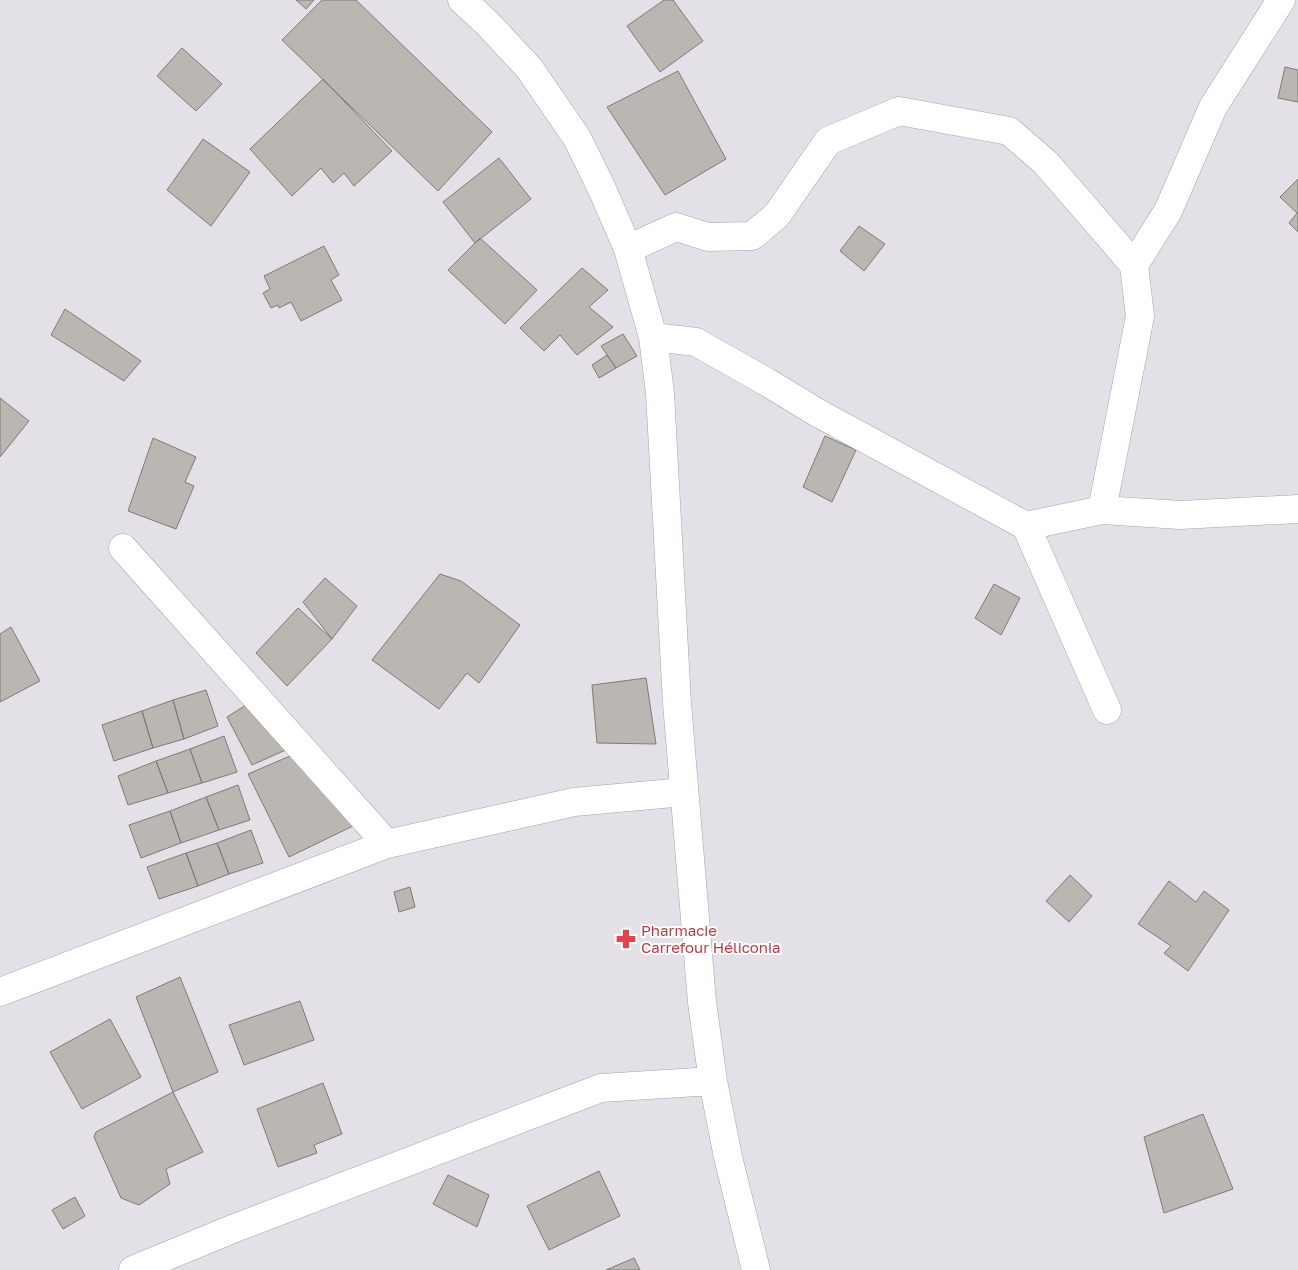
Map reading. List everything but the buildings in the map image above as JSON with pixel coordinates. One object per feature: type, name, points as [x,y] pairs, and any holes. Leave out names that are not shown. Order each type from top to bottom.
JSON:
[{"type":"street","points":[[462,0],[487,23],[529,68],[577,138],[628,249],[652,337],[661,402],[676,702],[702,1002],[713,1081],[728,1157],[756,1270]]},
{"type":"street","points":[[1134,265],[1168,211],[1213,107],[1281,0]]},
{"type":"street","points":[[628,249],[676,226],[708,237],[752,236],[777,215],[828,142],[899,110],[1009,131],[1046,163],[1134,265],[1140,316],[1102,510]]},
{"type":"street","points":[[652,337],[696,342],[818,414],[1026,526],[1107,710]]},
{"type":"street","points":[[1026,526],[1102,510],[1180,515],[1298,509]]},
{"type":"street","points":[[123,548],[387,844]]},
{"type":"street","points":[[0,992],[387,844],[574,802],[684,792]]},
{"type":"street","points":[[133,1270],[235,1228],[601,1088],[713,1081]]},
{"type":"place","name":"Pharmacie Carrefour Héliconia","points":[[626,939]]}]
